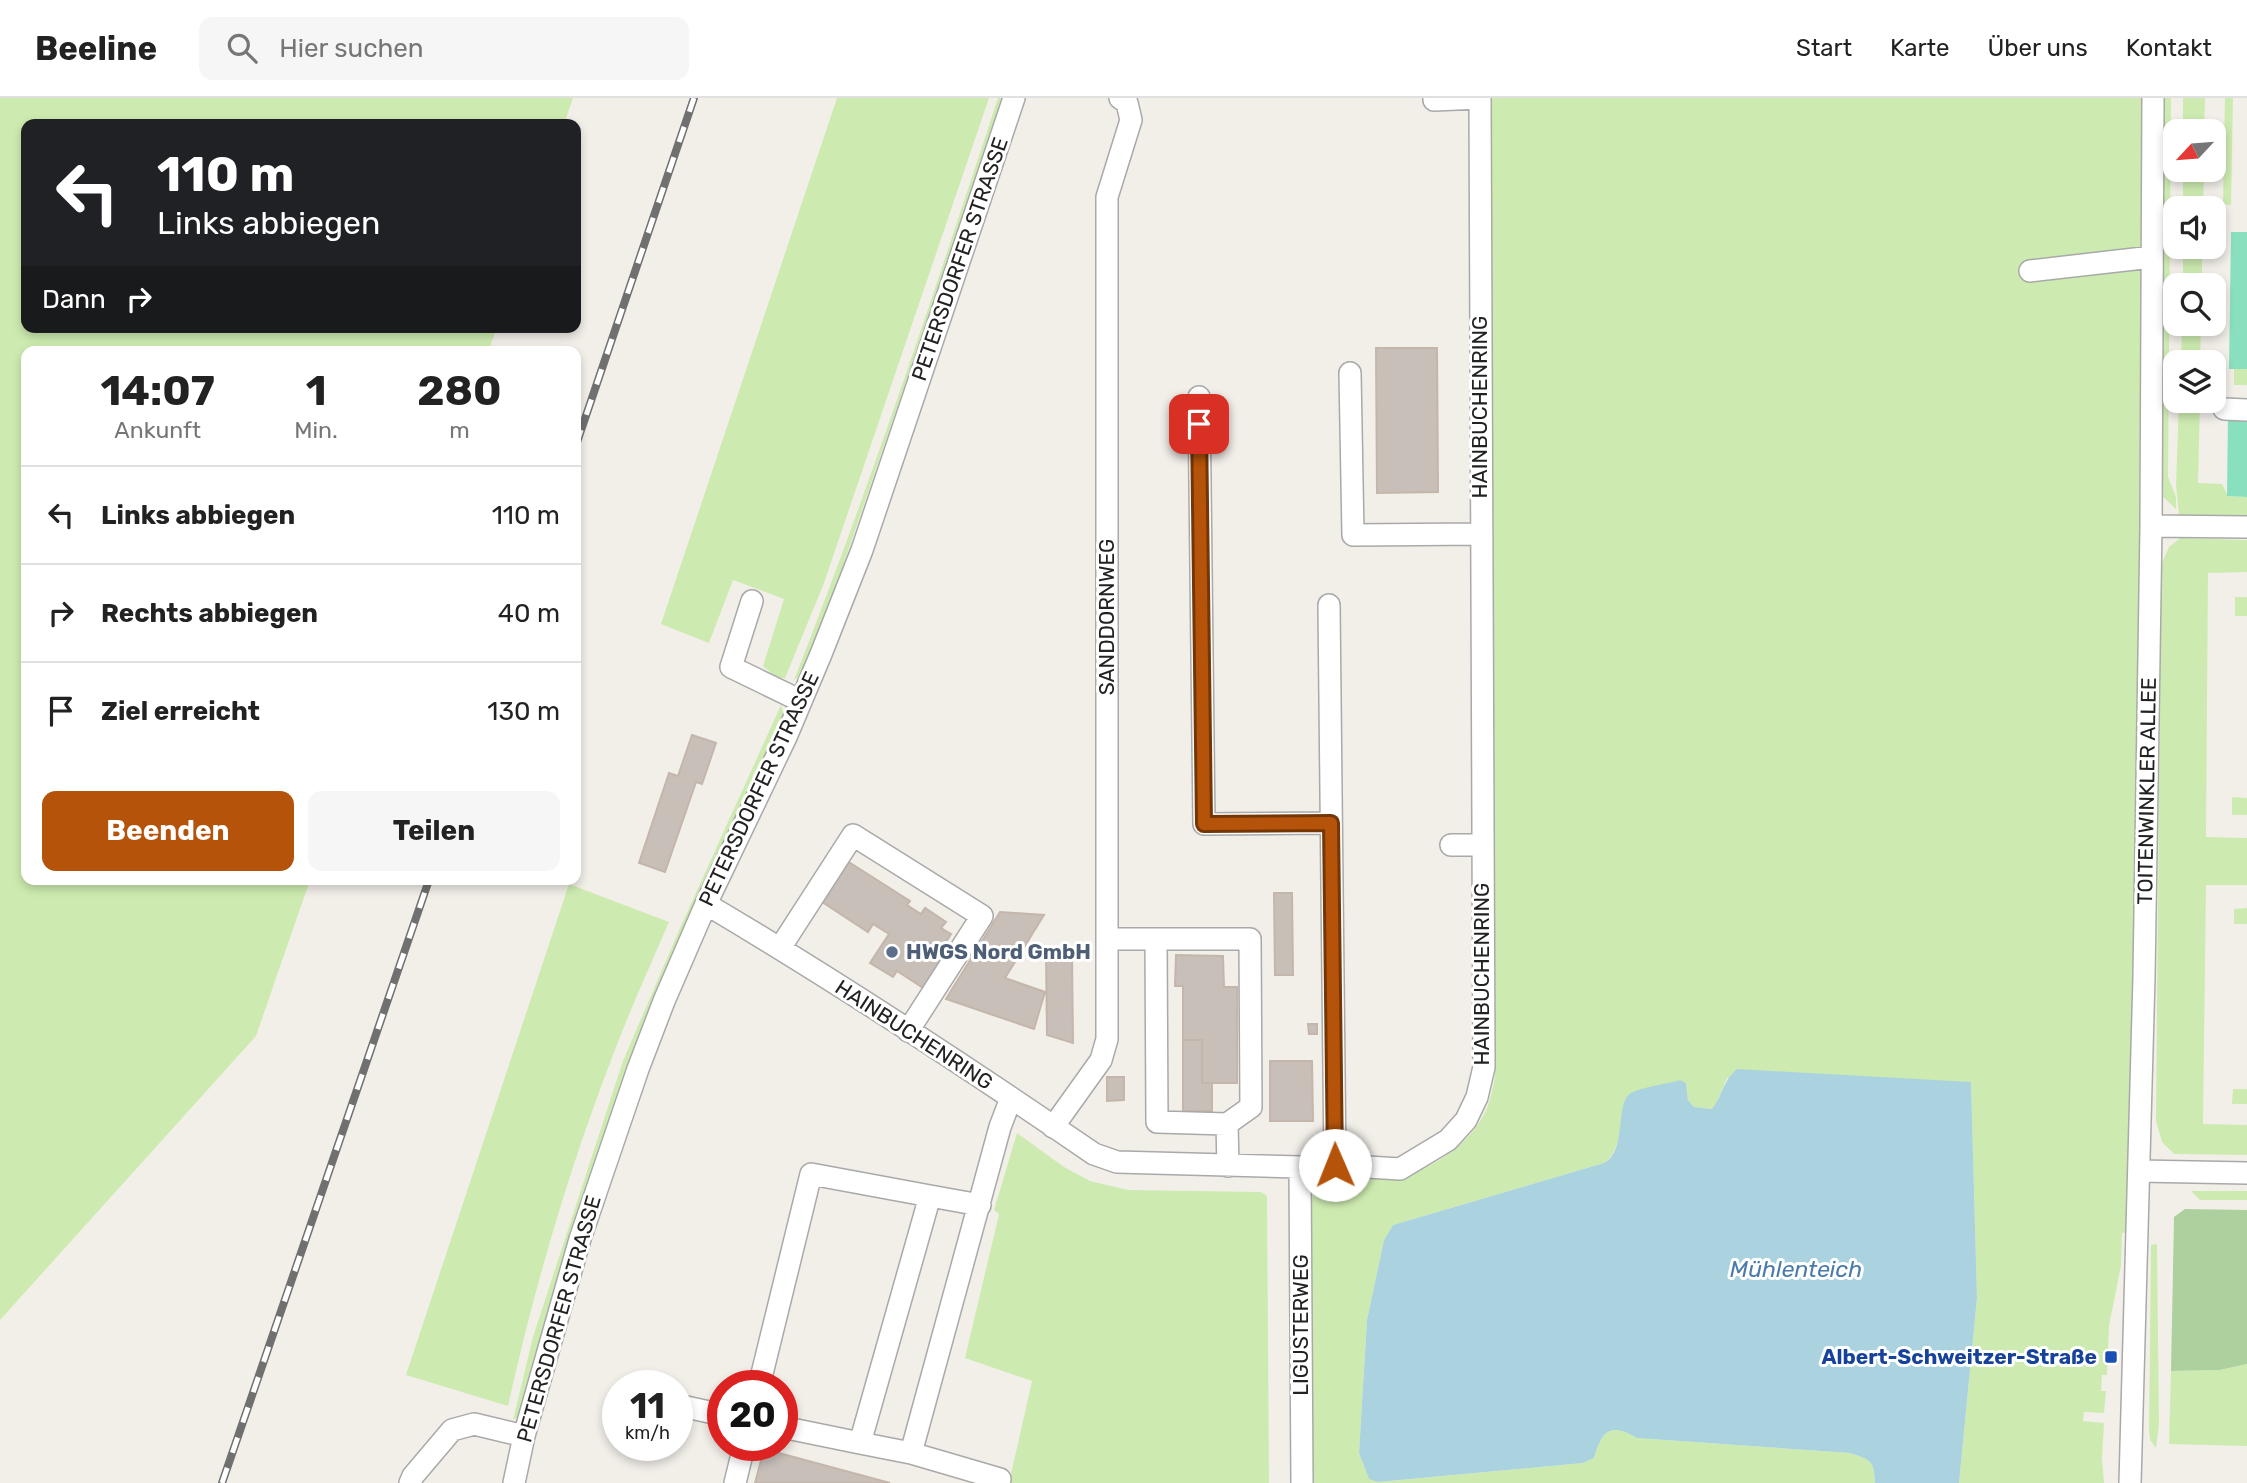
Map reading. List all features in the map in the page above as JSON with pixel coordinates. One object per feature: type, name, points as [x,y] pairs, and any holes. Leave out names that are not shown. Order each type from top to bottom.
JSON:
[{"type":"street","name":"PETERSDORFER STRASSE","points":[[514,1483],[524,1436],[580,1239],[612,1142],[664,1001],[801,701],[862,550],[1014,98]]},
{"type":"street","points":[[1434,98],[1480,98]]},
{"type":"street","name":"HAINBUCHENRING","points":[[706,904],[780,948],[1094,1154],[1117,1162],[1300,1167],[1335,1165],[1400,1169],[1448,1140],[1466,1120],[1477,1097],[1484,1068],[1480,98]]},
{"type":"street","name":"TOITENWINKLER ALLEE","points":[[2130,1483],[2139,1171],[2151,526],[2153,98]]},
{"type":"street","name":"SANDDORNWEG","points":[[1053,1126],[1101,1060],[1107,1039],[1107,197],[1131,120],[1124,100]]},
{"type":"street","points":[[2030,271],[2152,257]]},
{"type":"street","points":[[1350,373],[1353,535],[1481,534]]},
{"type":"street","points":[[1199,397],[1204,824],[1331,823]]},
{"type":"street","points":[[2226,410],[2247,410]]},
{"type":"street","points":[[2151,526],[2247,527]]},
{"type":"street","points":[[752,601],[731,667],[801,701]]},
{"type":"street","points":[[1329,605],[1335,1165]]},
{"type":"street","points":[[780,948],[853,835],[982,916],[908,1031]]},
{"type":"street","points":[[1451,845],[1483,845]]},
{"type":"street","points":[[1107,939],[1156,939],[1250,939],[1251,1107],[1227,1124],[1157,1122],[1156,939]]},
{"type":"street","points":[[911,1453],[981,1205],[1000,1127],[1011,1098]]},
{"type":"street","points":[[1227,1124],[1228,1166]]},
{"type":"street","name":"LIGUSTERWEG","points":[[1300,1167],[1302,1483]]},
{"type":"street","points":[[2139,1171],[2247,1174]]},
{"type":"street","points":[[763,1370],[811,1174],[981,1205]]},
{"type":"street","points":[[860,1443],[930,1196]]},
{"type":"street","points":[[410,1483],[452,1430],[474,1424],[524,1436]]},
{"type":"street","points":[[798,1430],[911,1453],[1000,1479],[999,1483]]},
{"type":"street","points":[[735,1483],[740,1461]]},
{"type":"green space","points":[[0,98],[573,98],[566,119],[21,119],[21,333],[495,333],[490,346],[21,346],[21,885],[308,885],[256,1036],[0,1320]]},
{"type":"green space","points":[[837,98],[989,98],[824,583],[785,678],[777,678],[763,666],[784,599],[733,580],[709,643],[661,624]]},
{"type":"green space","points":[[998,98],[1003,98],[835,589],[803,675],[794,680],[875,463]]},
{"type":"green space","points":[[1490,98],[2142,98],[2136,977],[2131,1232],[2122,1233],[2121,1266],[2109,1326],[2107,1375],[2102,1375],[2101,1391],[2106,1391],[2104,1413],[2084,1412],[2083,1421],[2104,1423],[2104,1483],[1959,1483],[1977,1298],[1971,1082],[1727,1078],[1712,1109],[1694,1107],[1688,1100],[1686,1083],[1625,1099],[1617,1143],[1610,1158],[1604,1163],[1393,1225],[1384,1240],[1367,1320],[1359,1453],[1369,1479],[1379,1482],[1583,1463],[1594,1458],[1600,1441],[1608,1432],[1614,1430],[1637,1438],[1850,1453],[1870,1462],[1875,1483],[1313,1483],[1310,1206],[1313,1197],[1328,1179],[1399,1175],[1413,1172],[1439,1160],[1462,1142],[1481,1120],[1495,1076]]},
{"type":"green space","points":[[2162,98],[2171,98],[2171,119],[2163,119],[2163,182],[2170,182],[2170,196],[2163,196],[2163,259],[2170,259],[2170,273],[2163,273],[2163,336],[2169,336],[2169,350],[2163,350],[2163,413],[2169,413],[2168,477],[2176,497],[2176,509],[2162,496]]},
{"type":"green space","points":[[2183,98],[2205,98],[2204,119],[2183,119]]},
{"type":"green space","points":[[2225,98],[2233,98],[2231,205],[2226,204],[2226,196],[2223,196],[2223,182],[2226,182]]},
{"type":"green space","points":[[2183,182],[2204,182],[2203,196],[2183,196]]},
{"type":"green space","points":[[2231,232],[2247,232],[2247,369],[2229,369]]},
{"type":"green space","points":[[2183,259],[2202,259],[2202,273],[2183,273]]},
{"type":"green space","points":[[2182,336],[2201,336],[2200,350],[2181,350]]},
{"type":"green space","points":[[2234,369],[2247,369],[2247,385],[2234,385]]},
{"type":"green space","points":[[2179,413],[2200,413],[2198,483],[2222,484],[2228,496],[2247,497],[2247,527],[2180,525],[2176,485]]},
{"type":"green space","points":[[2228,414],[2247,414],[2247,497],[2227,496]]},
{"type":"green space","points":[[2180,538],[2247,540],[2247,572],[2208,573],[2206,837],[2247,838],[2247,885],[2206,885],[2203,1124],[2247,1125],[2247,1155],[2174,1154],[2162,1142],[2156,1121],[2161,565],[2169,547]]},
{"type":"green space","points":[[2235,597],[2247,597],[2247,616],[2235,616]]},
{"type":"green space","points":[[781,705],[784,714],[714,868],[541,1339],[518,1417],[513,1420],[533,1337],[623,1061]]},
{"type":"green space","points":[[2232,797],[2247,798],[2247,815],[2232,815]]},
{"type":"green space","points":[[569,885],[669,922],[620,1038],[567,1185],[529,1317],[508,1406],[406,1375]]},
{"type":"green space","points":[[2247,908],[2247,924],[2234,924],[2234,909]]},
{"type":"green space","points":[[2233,1089],[2247,1089],[2247,1104],[2232,1104]]},
{"type":"green space","points":[[1017,1133],[1064,1167],[1090,1181],[1128,1190],[1261,1192],[1267,1196],[1269,1483],[1009,1483],[1032,1381],[965,1358],[999,1214],[994,1210]]},
{"type":"green space","points":[[2191,1191],[2247,1191],[2247,1200],[2200,1200]]},
{"type":"green space","points":[[2185,1209],[2247,1210],[2247,1364],[2220,1370],[2171,1371],[2174,1217]]},
{"type":"green space","points":[[2157,1244],[2159,1424],[2156,1448],[2150,1440],[2149,1429],[2151,1245]]},
{"type":"green space","points":[[2247,1364],[2247,1446],[2169,1444],[2171,1371],[2220,1370]]},
{"type":"water","name":"Mühlenteich","points":[[1737,1069],[1971,1082],[1977,1298],[1959,1483],[1875,1483],[1870,1462],[1850,1453],[1637,1438],[1614,1430],[1608,1432],[1600,1441],[1594,1458],[1583,1463],[1378,1482],[1369,1479],[1359,1453],[1367,1320],[1384,1240],[1393,1225],[1604,1163],[1616,1148],[1623,1106],[1631,1093],[1680,1080],[1686,1083],[1688,1100],[1694,1107],[1712,1109],[1728,1079]]},
{"type":"building","points":[[1376,348],[1437,348],[1438,492],[1377,493]]},
{"type":"building","points":[[692,735],[716,743],[702,784],[696,782],[665,872],[639,863],[669,773],[678,776]]},
{"type":"building","points":[[844,859],[910,901],[907,905],[921,914],[925,908],[946,922],[941,928],[951,934],[937,956],[943,960],[925,989],[897,971],[893,977],[870,963],[889,934],[873,924],[868,932],[819,900]]},
{"type":"building","points":[[1274,893],[1292,893],[1293,975],[1275,975]]},
{"type":"building","points":[[1000,912],[1044,915],[1005,978],[1045,992],[1034,1029],[946,999]]},
{"type":"building","points":[[1046,955],[1072,955],[1073,1043],[1047,1035]]},
{"type":"building","points":[[1176,955],[1223,956],[1224,987],[1237,987],[1237,1083],[1202,1083],[1202,1040],[1183,1040],[1183,986],[1175,986]]},
{"type":"building","points":[[1308,1024],[1317,1024],[1317,1034],[1309,1034]]},
{"type":"building","points":[[1183,1040],[1202,1040],[1202,1083],[1212,1083],[1212,1111],[1183,1111]]},
{"type":"building","points":[[1270,1061],[1312,1061],[1313,1121],[1270,1121]]},
{"type":"building","points":[[1107,1077],[1124,1077],[1124,1100],[1107,1101]]},
{"type":"building","points":[[798,1458],[890,1483],[755,1483],[761,1461],[798,1461]]},
{"type":"railway","points":[[581,430],[694,98]]},
{"type":"railway","points":[[222,1483],[427,885]]},
{"type":"place","name":"HWGS Nord GmbH","points":[[892,952]]},
{"type":"place","name":"Albert-Schweitzer-Straße","points":[[2111,1357]]},
{"type":"route","points":[[1199,424],[1204,824],[1331,823],[1335,1165]]}]
